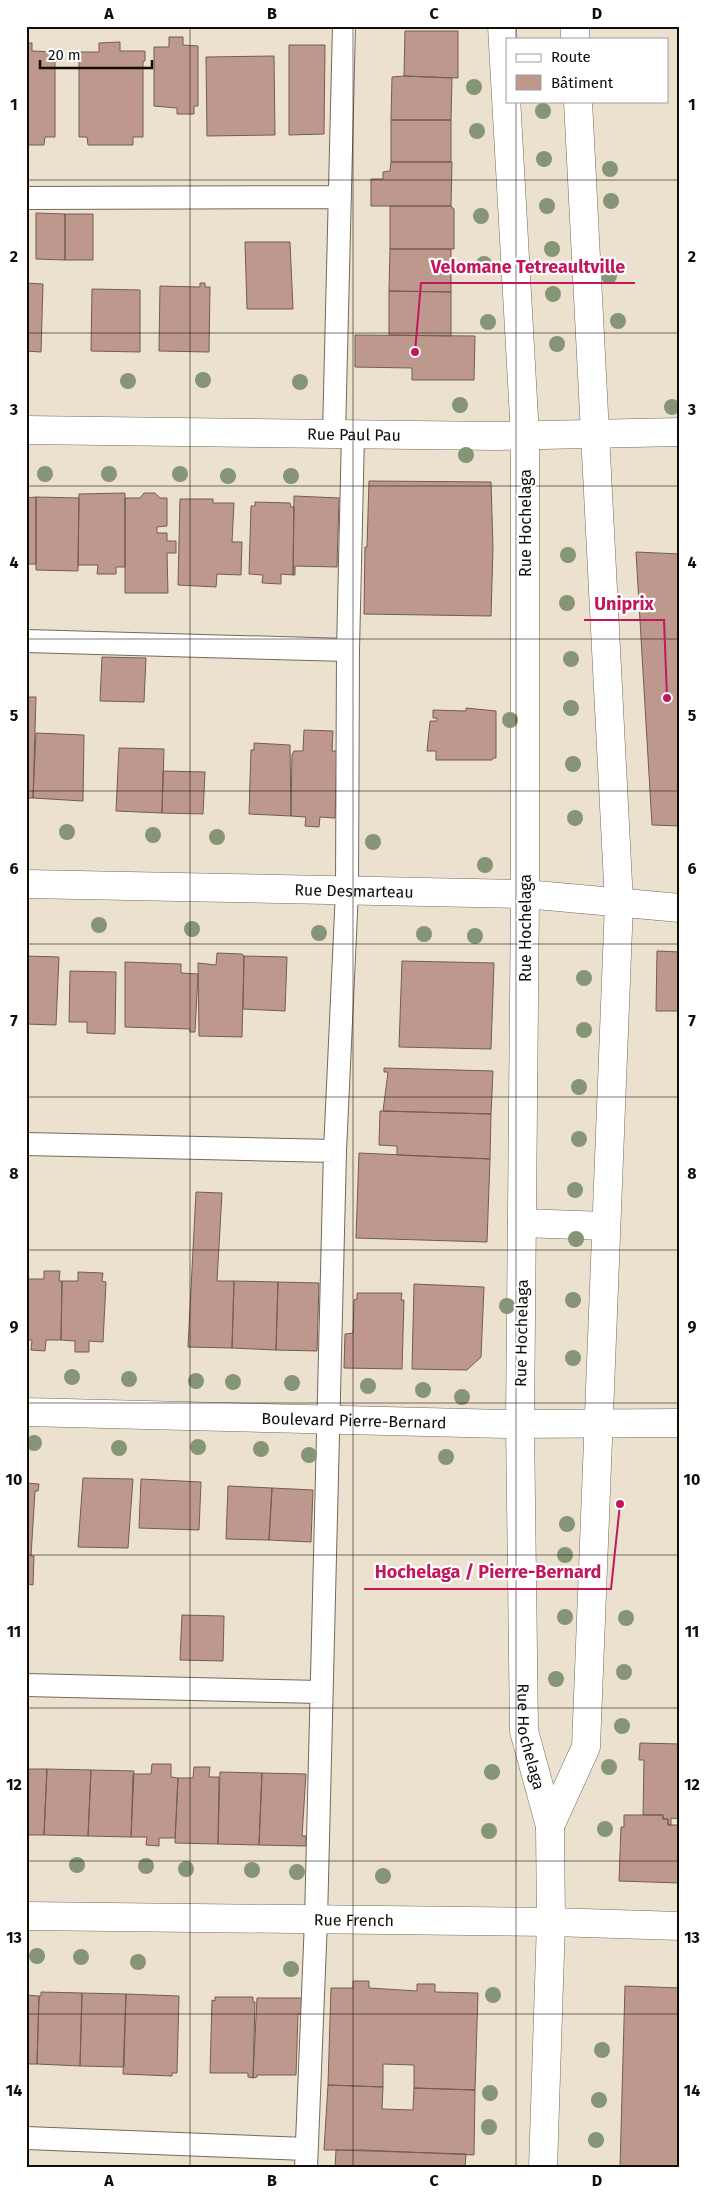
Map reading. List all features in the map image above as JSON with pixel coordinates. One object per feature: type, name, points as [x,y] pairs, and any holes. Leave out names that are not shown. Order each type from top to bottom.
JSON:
[{"type":"main road","name":"Rue Hochelaga","points":[[502,26],[506,97]]},
{"type":"main road","name":"Rue Hochelaga","points":[[506,102],[525,436],[525,894],[520,1423],[524,1731],[550,1826],[551,1922],[543,2168]]},
{"type":"main road","name":"Rue Hochelaga","points":[[550,1826],[586,1748],[619,903],[593,433],[578,102]]},
{"type":"main road","name":"Rue Paul Pau","points":[[26,430],[525,436],[680,432]]},
{"type":"main road","name":"Rue Desmarteau","points":[[26,884],[525,894],[680,908]]},
{"type":"main road","points":[[522,1223],[606,1226]]},
{"type":"main road","name":"Boulevard Pierre-Bernard","points":[[26,1412],[520,1423],[680,1423]]},
{"type":"main road","name":"Rue French","points":[[26,1916],[551,1922],[680,1926]]},
{"type":"lane","points":[[26,2138],[306,2158],[316,1920],[336,1151],[348,891],[348,650],[340,197],[344,26]]},
{"type":"lane","points":[[26,198],[340,197]]},
{"type":"lane","points":[[26,641],[348,650]]},
{"type":"lane","points":[[26,1144],[336,1151]]},
{"type":"lane","points":[[26,1685],[321,1692]]},
{"type":"building","points":[[405,31],[458,31],[458,78],[404,76]]},
{"type":"building","points":[[169,37],[183,37],[183,45],[198,46],[198,106],[194,106],[194,114],[177,114],[177,108],[154,106],[154,47],[169,47]]},
{"type":"building","points":[[120,42],[120,51],[145,51],[145,61],[143,61],[143,137],[133,137],[133,145],[88,145],[87,137],[79,137],[79,61],[75,61],[75,52],[99,52],[99,43]]},
{"type":"building","points":[[26,43],[32,43],[32,51],[57,52],[57,61],[55,61],[55,137],[45,137],[44,145],[26,145]]},
{"type":"building","points":[[289,45],[325,45],[324,134],[289,135]]},
{"type":"building","points":[[274,56],[275,135],[207,136],[206,57]]},
{"type":"building","points":[[392,77],[452,78],[451,120],[391,120]]},
{"type":"building","points":[[391,120],[451,120],[451,162],[391,162]]},
{"type":"building","points":[[391,162],[452,162],[451,206],[371,206],[371,179],[383,179],[383,172],[390,171]]},
{"type":"building","points":[[390,206],[451,206],[454,209],[454,249],[390,249]]},
{"type":"building","points":[[36,213],[65,214],[65,260],[36,259]]},
{"type":"building","points":[[65,214],[93,214],[93,260],[65,260]]},
{"type":"building","points":[[245,242],[290,242],[293,309],[247,309]]},
{"type":"building","points":[[390,249],[451,249],[451,292],[389,291]]},
{"type":"building","points":[[26,283],[43,284],[41,352],[26,351]]},
{"type":"building","points":[[200,283],[205,283],[205,287],[210,287],[209,352],[159,351],[160,286],[200,287]]},
{"type":"building","points":[[92,289],[140,290],[140,352],[91,351]]},
{"type":"building","points":[[389,291],[451,292],[451,336],[389,335]]},
{"type":"building","points":[[355,335],[475,336],[474,380],[412,380],[412,368],[355,367]]},
{"type":"building","points":[[369,481],[491,482],[493,548],[491,616],[364,614],[365,547],[367,547]]},
{"type":"building","points":[[125,493],[125,567],[116,567],[116,574],[97,574],[98,565],[78,565],[79,494]]},
{"type":"building","points":[[144,493],[155,493],[160,498],[167,498],[167,526],[157,527],[157,533],[167,533],[167,541],[176,541],[176,553],[167,553],[168,593],[125,593],[125,498],[140,498]]},
{"type":"building","points":[[294,496],[339,498],[337,567],[295,566],[295,575],[293,575]]},
{"type":"building","points":[[36,497],[79,498],[78,571],[36,570]]},
{"type":"building","points":[[36,497],[36,564],[26,564],[26,498]]},
{"type":"building","points":[[180,499],[213,499],[213,503],[234,503],[232,542],[242,542],[241,575],[217,574],[216,587],[178,585]]},
{"type":"building","points":[[255,502],[290,503],[291,507],[294,507],[293,575],[281,574],[281,584],[262,583],[263,575],[249,574],[251,506],[255,506]]},
{"type":"building","points":[[636,552],[680,554],[680,826],[652,825]]},
{"type":"building","points":[[102,657],[146,658],[144,702],[100,701]]},
{"type":"building","points":[[26,697],[36,697],[33,798],[26,798]]},
{"type":"building","points":[[466,708],[496,711],[496,758],[492,760],[436,760],[436,751],[427,751],[430,721],[437,721],[437,718],[433,718],[433,710],[466,711]]},
{"type":"building","points":[[304,730],[333,731],[332,751],[337,751],[335,818],[320,817],[319,827],[305,826],[306,817],[291,816],[292,755],[294,751],[303,751]]},
{"type":"building","points":[[36,733],[84,735],[83,801],[33,798]]},
{"type":"building","points":[[254,743],[290,745],[291,816],[249,814],[251,750],[254,750]]},
{"type":"building","points":[[119,748],[164,749],[162,813],[116,811]]},
{"type":"building","points":[[163,771],[205,772],[203,814],[162,813]]},
{"type":"building","points":[[657,951],[680,952],[680,1011],[656,1011]]},
{"type":"building","points":[[217,953],[242,954],[244,956],[242,1037],[199,1036],[198,963],[216,965]]},
{"type":"building","points":[[26,956],[59,957],[56,1025],[26,1024]]},
{"type":"building","points":[[244,956],[287,957],[285,1011],[243,1009]]},
{"type":"building","points":[[402,961],[494,963],[491,1049],[399,1047]]},
{"type":"building","points":[[125,962],[181,964],[181,973],[198,974],[195,1032],[190,1032],[190,1029],[125,1027]]},
{"type":"building","points":[[70,971],[116,972],[115,1034],[87,1033],[87,1022],[69,1022]]},
{"type":"building","points":[[384,1068],[493,1071],[491,1114],[383,1111],[388,1072],[384,1072]]},
{"type":"building","points":[[380,1111],[491,1114],[490,1159],[397,1155],[397,1146],[379,1145]]},
{"type":"building","points":[[359,1153],[490,1159],[487,1242],[356,1238]]},
{"type":"building","points":[[196,1192],[222,1193],[217,1281],[234,1281],[232,1348],[188,1347]]},
{"type":"building","points":[[44,1271],[60,1271],[59,1281],[62,1281],[61,1340],[46,1340],[45,1351],[31,1350],[32,1340],[26,1340],[26,1279],[44,1279]]},
{"type":"building","points":[[78,1272],[103,1273],[102,1281],[106,1282],[103,1342],[89,1341],[89,1352],[75,1352],[75,1341],[61,1340],[62,1281],[78,1281]]},
{"type":"building","points":[[234,1281],[278,1282],[276,1350],[232,1348]]},
{"type":"building","points":[[278,1282],[319,1283],[317,1351],[276,1350]]},
{"type":"building","points":[[414,1284],[484,1287],[481,1357],[467,1370],[412,1369]]},
{"type":"building","points":[[357,1293],[402,1293],[401,1300],[404,1300],[402,1369],[344,1368],[345,1334],[353,1333],[354,1300],[357,1299]]},
{"type":"building","points":[[83,1478],[133,1479],[128,1548],[78,1547]]},
{"type":"building","points":[[141,1479],[201,1482],[199,1530],[139,1528]]},
{"type":"building","points":[[26,1483],[39,1484],[38,1491],[35,1491],[31,1556],[34,1556],[33,1585],[26,1584]]},
{"type":"building","points":[[228,1486],[272,1488],[269,1540],[226,1539]]},
{"type":"building","points":[[272,1488],[313,1490],[311,1542],[269,1540]]},
{"type":"building","points":[[182,1615],[224,1616],[223,1661],[180,1660]]},
{"type":"building","points":[[640,1743],[680,1744],[680,1819],[671,1818],[671,1825],[668,1825],[668,1819],[663,1819],[663,1815],[643,1815],[644,1760],[639,1760]]},
{"type":"building","points":[[152,1764],[171,1764],[171,1777],[178,1778],[175,1838],[159,1838],[159,1846],[146,1845],[147,1837],[131,1837],[133,1774],[151,1774]]},
{"type":"building","points":[[194,1767],[210,1767],[209,1777],[219,1777],[218,1844],[175,1843],[178,1778],[193,1778]]},
{"type":"building","points":[[26,1769],[47,1769],[44,1835],[26,1835]]},
{"type":"building","points":[[47,1769],[91,1770],[88,1836],[44,1835]]},
{"type":"building","points":[[91,1770],[134,1771],[131,1837],[88,1836]]},
{"type":"building","points":[[220,1772],[262,1773],[259,1845],[218,1844]]},
{"type":"building","points":[[262,1773],[306,1774],[302,1836],[306,1836],[306,1846],[259,1845]]},
{"type":"building","points":[[624,1815],[663,1815],[663,1819],[668,1819],[668,1825],[680,1825],[680,1883],[619,1881],[621,1827],[624,1827]]},
{"type":"building","points":[[353,1981],[369,1981],[369,1988],[417,1991],[417,1984],[435,1984],[435,1992],[478,1993],[475,2090],[414,2088],[414,2065],[383,2064],[383,2087],[328,2085],[331,1988],[353,1988]]},
{"type":"building","points":[[625,1986],[680,1988],[680,2168],[620,2168]]},
{"type":"building","points":[[41,1992],[82,1993],[80,2066],[37,2064],[39,1996],[41,1996]]},
{"type":"building","points":[[82,1993],[126,1994],[124,2067],[80,2066]]},
{"type":"building","points":[[126,1994],[179,1996],[177,2073],[172,2073],[172,2076],[123,2074]]},
{"type":"building","points":[[26,1995],[39,1996],[37,2064],[26,2064]]},
{"type":"building","points":[[215,1997],[253,1997],[253,2002],[255,2002],[253,2078],[248,2077],[248,2073],[210,2073],[212,2000],[215,2001]]},
{"type":"building","points":[[257,1998],[302,1998],[302,2014],[298,2014],[296,2075],[257,2075],[257,2077],[253,2078]]},
{"type":"building","points":[[328,2085],[383,2087],[382,2109],[413,2110],[414,2088],[475,2090],[474,2155],[324,2150]]},
{"type":"building","points":[[336,2150],[466,2154],[465,2168],[335,2168]]},
{"type":"place","name":"Velomane Tetreaultville","points":[[415,352]]},
{"type":"place","name":"Uniprix","points":[[667,698]]},
{"type":"place","name":"Hochelaga / Pierre-Bernard","points":[[620,1504]]}]
